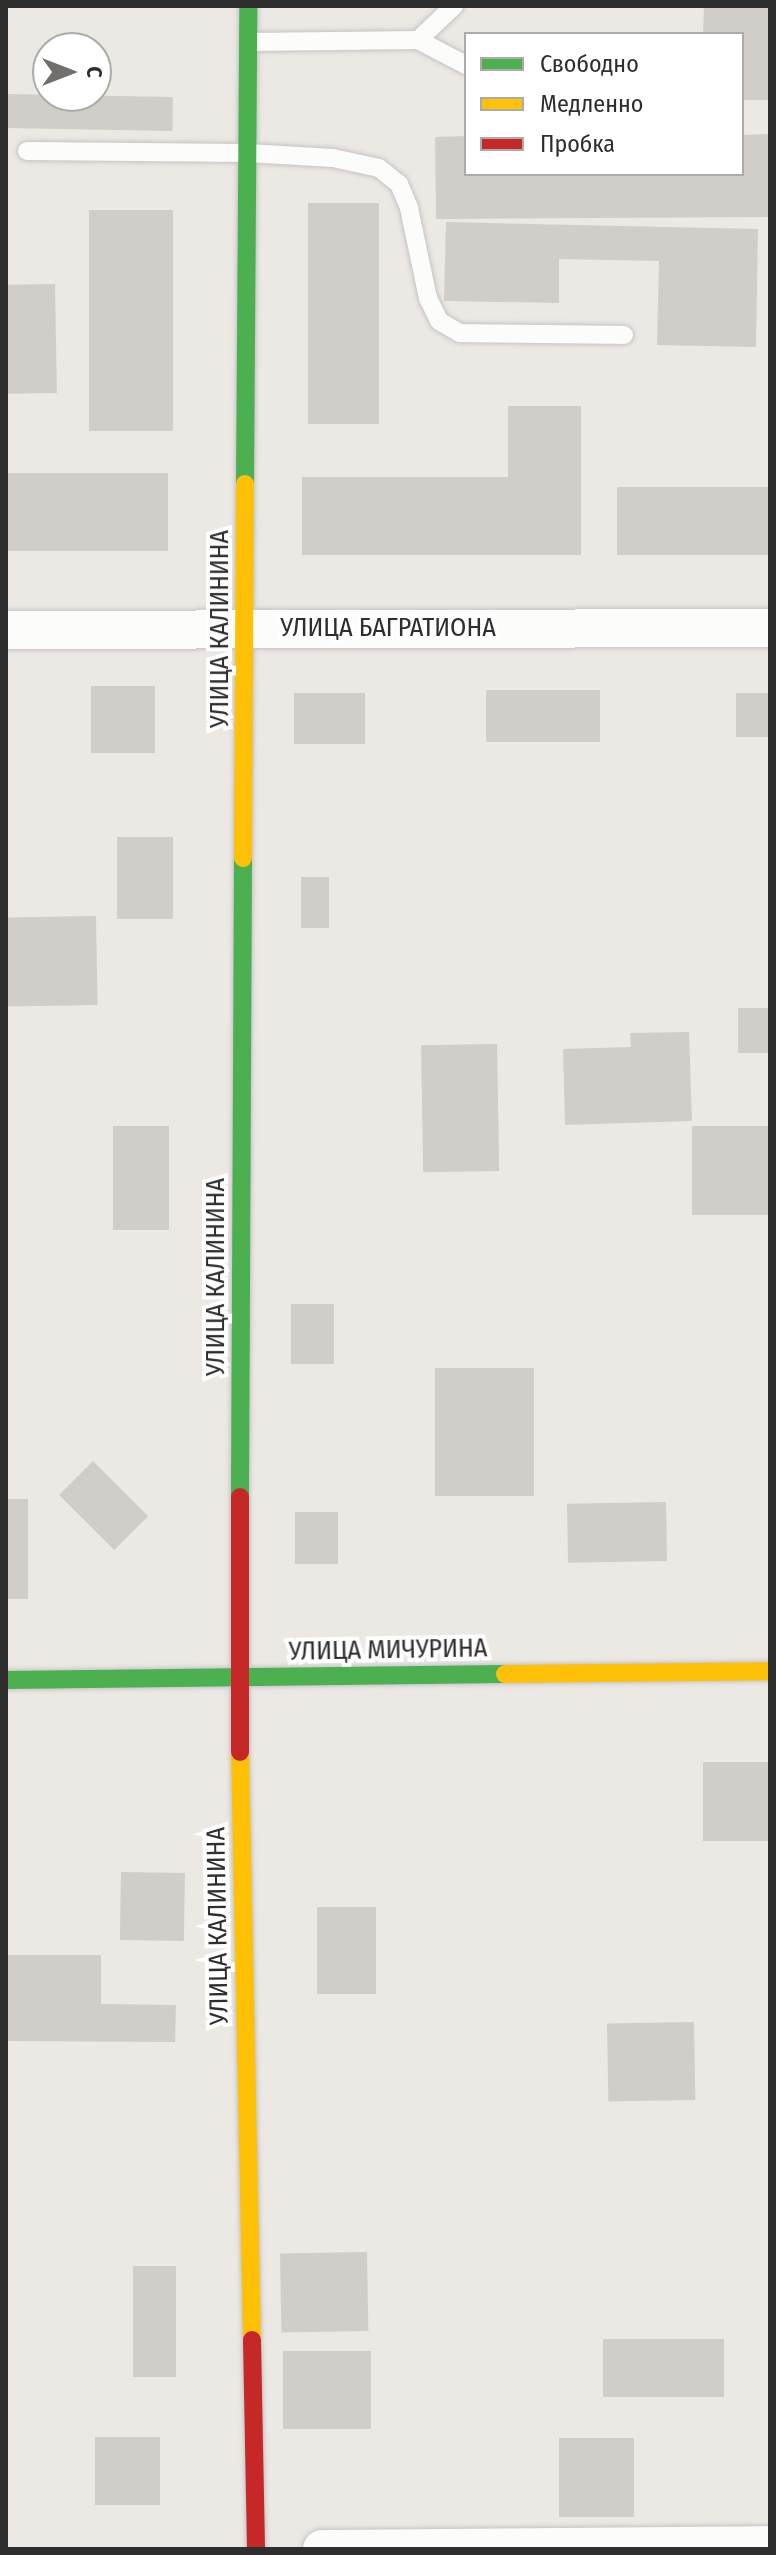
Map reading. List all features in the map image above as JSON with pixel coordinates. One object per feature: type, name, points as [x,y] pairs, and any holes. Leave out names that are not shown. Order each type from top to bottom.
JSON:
[{"type":"street","name":"УЛИЦА КАЛИНИНА","points":[[248,6],[239,1678],[256,2549]]},
{"type":"street","name":"УЛИЦА БАГРАТИОНА","points":[[6,630],[770,628]]},
{"type":"street","name":"УЛИЦА МИЧУРИНА","points":[[6,1680],[770,1671]]},
{"type":"street","points":[[322,2549],[770,2545]]},
{"type":"lane","points":[[418,40],[454,6]]},
{"type":"lane","points":[[248,42],[418,40],[464,64]]},
{"type":"lane","points":[[27,151],[248,153],[333,158],[379,168],[399,184],[409,208],[428,298],[439,321],[460,333],[624,335]]},
{"type":"building","points":[[704,6],[770,6],[770,100],[744,100],[744,32],[703,32]]},
{"type":"building","points":[[6,94],[32,94],[32,112],[112,112],[112,96],[173,97],[172,131],[6,128]]},
{"type":"building","points":[[770,134],[770,217],[436,219],[435,137],[464,136],[464,176],[744,176],[744,135]]},
{"type":"building","points":[[308,203],[379,203],[379,424],[308,424]]},
{"type":"building","points":[[89,210],[173,210],[173,431],[89,431]]},
{"type":"building","points":[[446,222],[758,229],[756,347],[657,345],[659,261],[559,259],[559,303],[444,301]]},
{"type":"building","points":[[55,284],[57,393],[8,394],[6,285]]},
{"type":"building","points":[[508,406],[581,406],[581,555],[302,555],[302,477],[508,477]]},
{"type":"building","points":[[6,473],[168,473],[168,551],[6,551]]},
{"type":"building","points":[[617,487],[770,487],[770,555],[617,555]]},
{"type":"building","points":[[91,686],[155,686],[155,753],[91,753]]},
{"type":"building","points":[[486,690],[600,690],[600,742],[486,742]]},
{"type":"building","points":[[294,693],[365,693],[365,744],[294,744]]},
{"type":"building","points":[[736,693],[770,693],[770,737],[736,737]]},
{"type":"building","points":[[117,837],[173,837],[173,919],[117,919]]},
{"type":"building","points":[[301,877],[329,877],[329,928],[301,928]]},
{"type":"building","points":[[96,916],[98,1005],[8,1007],[6,918]]},
{"type":"building","points":[[738,1008],[770,1008],[770,1053],[738,1053]]},
{"type":"building","points":[[689,1032],[692,1121],[565,1125],[563,1049],[631,1047],[630,1033]]},
{"type":"building","points":[[497,1044],[499,1171],[423,1172],[421,1045]]},
{"type":"building","points":[[113,1126],[169,1126],[169,1230],[113,1230]]},
{"type":"building","points":[[692,1126],[770,1126],[770,1215],[692,1215]]},
{"type":"building","points":[[291,1304],[334,1304],[334,1364],[291,1364]]},
{"type":"building","points":[[435,1368],[534,1368],[534,1496],[435,1496]]},
{"type":"building","points":[[93,1461],[148,1516],[114,1550],[59,1495]]},
{"type":"building","points":[[6,1499],[28,1499],[28,1599],[6,1599]]},
{"type":"building","points":[[666,1502],[667,1561],[568,1563],[567,1504]]},
{"type":"building","points":[[295,1512],[338,1512],[338,1564],[295,1564]]},
{"type":"building","points":[[703,1762],[770,1762],[770,1841],[703,1841]]},
{"type":"building","points":[[121,1872],[185,1873],[184,1941],[120,1940]]},
{"type":"building","points":[[317,1907],[376,1907],[376,1994],[317,1994]]},
{"type":"building","points":[[6,1955],[101,1955],[101,2004],[176,2005],[175,2042],[6,2041]]},
{"type":"building","points":[[694,2022],[695,2100],[608,2102],[607,2024]]},
{"type":"building","points":[[367,2252],[368,2331],[281,2333],[280,2254]]},
{"type":"building","points":[[133,2266],[176,2266],[176,2377],[133,2377]]},
{"type":"building","points":[[603,2339],[724,2339],[724,2397],[603,2397]]},
{"type":"building","points":[[283,2351],[371,2351],[371,2429],[283,2429]]},
{"type":"building","points":[[95,2437],[160,2437],[160,2505],[95,2505]]},
{"type":"building","points":[[559,2438],[634,2438],[634,2517],[559,2517]]},
{"type":"traffic: fast","points":[[245,484],[248,6]]},
{"type":"traffic: fast","points":[[240,1497],[243,858]]},
{"type":"traffic: fast","points":[[6,1680],[505,1674]]},
{"type":"traffic: slow","points":[[243,858],[245,484]]},
{"type":"traffic: slow","points":[[505,1674],[770,1671]]},
{"type":"traffic: slow","points":[[240,1752],[252,2340]]},
{"type":"traffic: jam","points":[[240,1497],[240,1752]]},
{"type":"traffic: jam","points":[[252,2340],[256,2549]]}]
